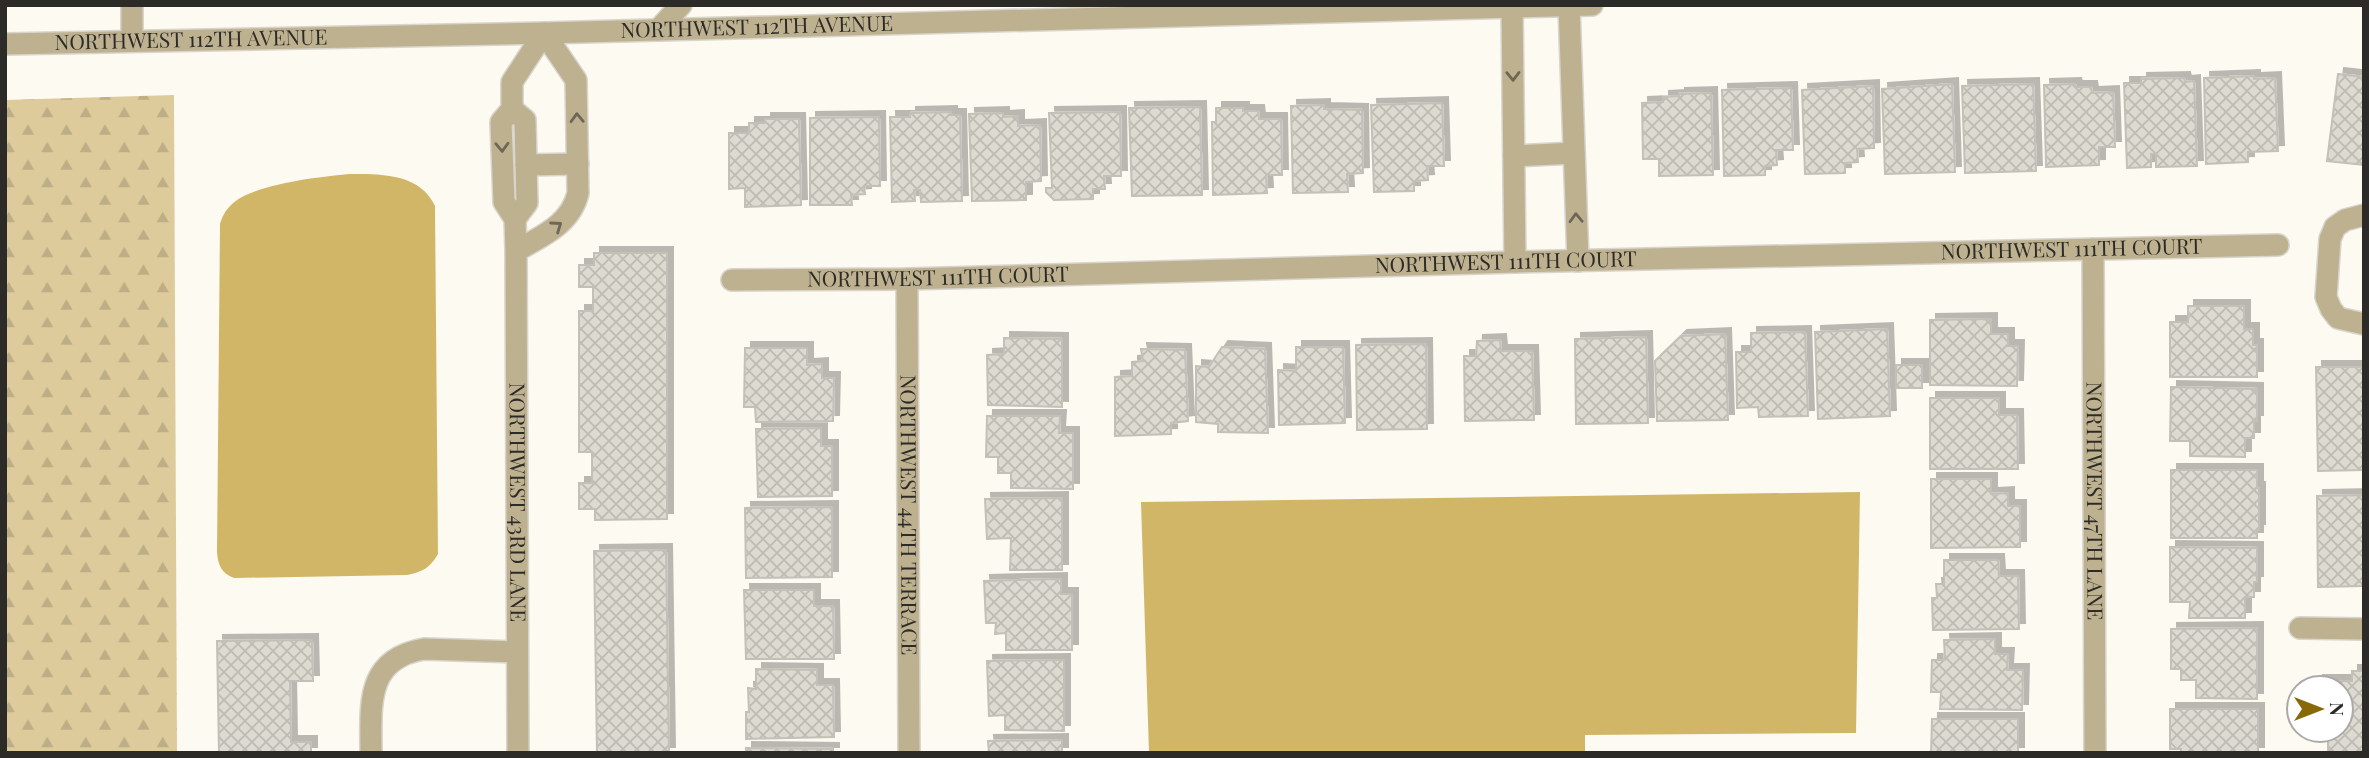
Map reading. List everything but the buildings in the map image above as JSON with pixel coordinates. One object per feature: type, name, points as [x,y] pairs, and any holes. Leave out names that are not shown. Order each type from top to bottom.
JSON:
[{"type":"street","points":[[132,5],[132,41]]},
{"type":"street","points":[[658,30],[681,5]]},
{"type":"street","name":"NORTHWEST 112TH AVENUE","points":[[5,44],[544,33],[1592,5]]},
{"type":"street","points":[[1569,6],[1578,261]]},
{"type":"street","points":[[1512,8],[1515,262]]},
{"type":"street","points":[[516,251],[568,218],[578,193],[576,80],[544,33]]},
{"type":"street","name":"NORTHWEST 43RD LANE","points":[[518,753],[516,251],[515,219],[503,202],[501,122],[512,110],[512,82],[544,33]]},
{"type":"street","name":"NORTHWEST 43RD LANE","points":[[512,110],[524,120],[526,165],[527,203],[515,219]]},
{"type":"street","points":[[1514,156],[1574,153]]},
{"type":"street","points":[[526,165],[578,164]]},
{"type":"street","points":[[2364,215],[2345,220],[2335,227],[2330,239],[2326,297],[2338,318],[2364,324]]},
{"type":"street","name":"NORTHWEST 111TH COURT","points":[[732,280],[907,279],[2278,245]]},
{"type":"street","name":"NORTHWEST 47TH LANE","points":[[2093,249],[2095,753]]},
{"type":"street","name":"NORTHWEST 44TH TERRACE","points":[[907,279],[909,753]]},
{"type":"street","points":[[2300,628],[2364,629]]},
{"type":"street","points":[[371,753],[372,694],[376,681],[387,665],[409,652],[424,649],[517,652]]},
{"type":"green space","points":[[174,95],[177,753],[5,753],[5,100]]},
{"type":"shaded area","points":[[349,174],[386,175],[409,181],[420,187],[435,206],[438,554],[425,569],[407,575],[234,578],[221,568],[217,552],[220,224],[231,205],[254,192],[287,183]]},
{"type":"shaded area","points":[[1860,492],[1856,733],[1585,735],[1585,753],[1149,753],[1141,502]]}]
